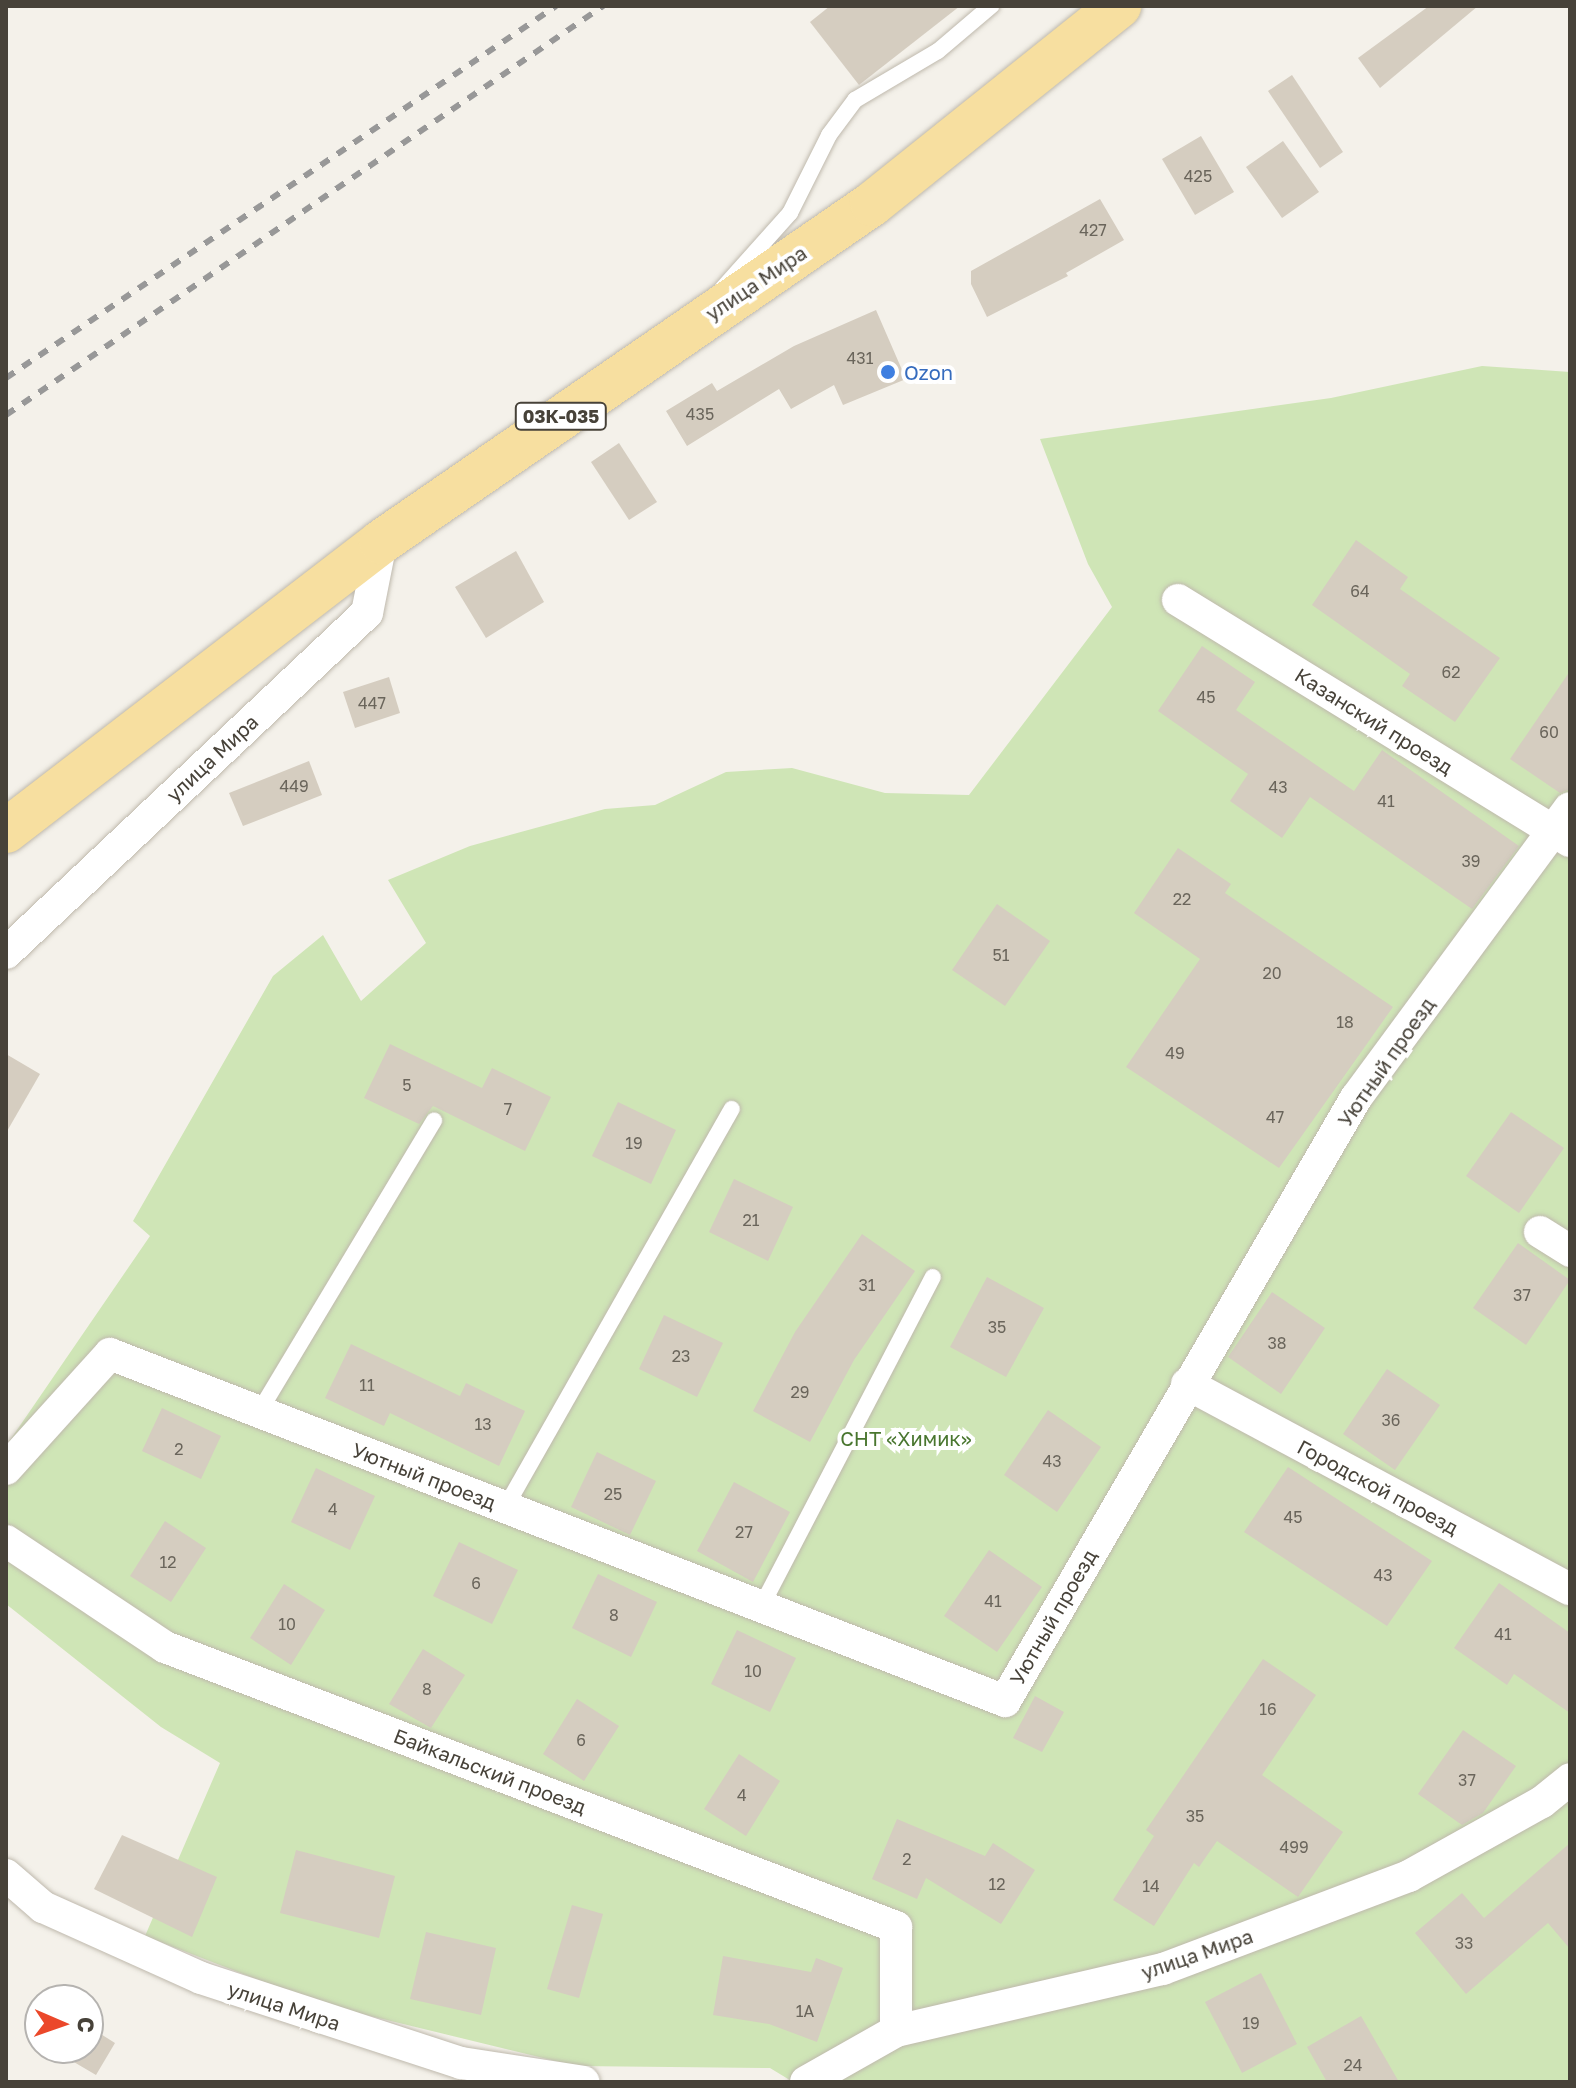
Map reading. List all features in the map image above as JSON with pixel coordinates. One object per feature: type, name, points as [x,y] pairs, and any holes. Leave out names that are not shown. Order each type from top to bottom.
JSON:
[{"type":"main road","name":"улица Мира","points":[[6,831],[381,542],[872,204],[1119,6]]},
{"type":"street","name":"улица Мира","points":[[6,953],[367,613],[381,542]]},
{"type":"street","name":"Казанский проезд","points":[[1178,600],[1565,827]]},
{"type":"street","name":"Уютный проезд","points":[[6,1469],[110,1354],[1005,1701],[1356,1098],[1565,827]]},
{"type":"street","points":[[1540,1232],[1570,1251]]},
{"type":"street","name":"Городской проезд","points":[[1187,1384],[1570,1589]]},
{"type":"street","name":"Байкальский проезд","points":[[6,1541],[165,1647],[896,1927],[896,2031]]},
{"type":"street","name":"улица Мира","points":[[806,2082],[896,2031],[1163,1969],[1409,1876],[1542,1802],[1570,1779]]},
{"type":"street","name":"улица Мира","points":[[6,1875],[43,1907],[201,1978],[461,2063],[584,2082]]},
{"type":"lane","points":[[699,322],[744,259],[790,213],[829,135],[855,100],[938,51],[991,6]]},
{"type":"lane","points":[[505,1508],[732,1109]]},
{"type":"lane","points":[[259,1412],[434,1121]]},
{"type":"lane","points":[[761,1607],[933,1277]]},
{"type":"green space","name":"СНТ «Химик»","points":[[1482,366],[1570,372],[1570,2082],[793,2082],[770,2068],[576,2066],[321,2004],[145,1936],[220,1763],[161,1727],[6,1604],[6,1446],[150,1236],[133,1221],[273,976],[323,935],[361,1001],[426,943],[388,880],[470,846],[605,809],[655,805],[726,772],[792,768],[885,793],[969,795],[1112,607],[1088,564],[1040,439],[1331,398]]},
{"type":"building","points":[[830,6],[960,6],[859,85],[810,22]]},
{"type":"building","points":[[1429,6],[1478,6],[1380,88],[1358,58]]},
{"type":"building","points":[[1292,75],[1343,152],[1320,168],[1268,91]]},
{"type":"building","points":[[1201,136],[1234,192],[1195,215],[1162,159]]},
{"type":"building","points":[[1283,141],[1319,192],[1282,218],[1246,167]]},
{"type":"building","points":[[1100,199],[1124,240],[1066,273],[1068,276],[987,317],[971,284],[971,271]]},
{"type":"building","points":[[876,310],[906,379],[843,405],[834,385],[791,409],[779,389],[687,446],[666,411],[712,383],[717,391],[794,346]]},
{"type":"building","points":[[619,443],[657,502],[629,520],[591,462]]},
{"type":"building","points":[[1356,540],[1408,577],[1400,589],[1500,658],[1455,722],[1402,686],[1410,674],[1312,605]]},
{"type":"building","points":[[516,551],[544,602],[486,638],[455,587]]},
{"type":"building","points":[[1202,646],[1255,682],[1236,710],[1354,791],[1382,750],[1519,846],[1472,909],[1310,797],[1282,838],[1230,801],[1248,774],[1158,711]]},
{"type":"building","points":[[1570,671],[1570,789],[1560,793],[1510,759]]},
{"type":"building","points":[[389,677],[400,713],[355,728],[343,692]]},
{"type":"building","points":[[309,761],[322,795],[243,826],[229,793]]},
{"type":"building","points":[[1178,848],[1231,884],[1225,893],[1393,1007],[1279,1168],[1126,1067],[1200,959],[1134,913]]},
{"type":"building","points":[[997,904],[1050,941],[1005,1006],[952,970]]},
{"type":"building","points":[[390,1044],[482,1088],[492,1068],[551,1097],[525,1151],[433,1106],[419,1124],[364,1098]]},
{"type":"building","points":[[6,1054],[40,1074],[6,1133]]},
{"type":"building","points":[[618,1102],[676,1130],[651,1184],[592,1156]]},
{"type":"building","points":[[1511,1112],[1564,1148],[1519,1213],[1466,1176]]},
{"type":"building","points":[[734,1179],[793,1207],[768,1261],[709,1232]]},
{"type":"building","points":[[862,1234],[915,1271],[854,1360],[810,1442],[753,1411],[795,1332]]},
{"type":"building","points":[[1518,1243],[1570,1280],[1526,1345],[1473,1308]]},
{"type":"building","points":[[987,1277],[1044,1308],[1006,1377],[950,1347]]},
{"type":"building","points":[[1272,1292],[1325,1328],[1281,1394],[1228,1357]]},
{"type":"building","points":[[664,1315],[723,1343],[697,1397],[639,1369]]},
{"type":"building","points":[[351,1344],[460,1396],[466,1383],[525,1411],[499,1466],[390,1413],[384,1426],[325,1398]]},
{"type":"building","points":[[1387,1369],[1440,1405],[1395,1470],[1343,1434]]},
{"type":"building","points":[[162,1408],[221,1436],[201,1479],[142,1451]]},
{"type":"building","points":[[1048,1410],[1101,1447],[1057,1512],[1004,1475]]},
{"type":"building","points":[[597,1452],[656,1481],[630,1535],[571,1507]]},
{"type":"building","points":[[1288,1467],[1432,1561],[1387,1626],[1244,1532]]},
{"type":"building","points":[[316,1468],[375,1496],[350,1550],[291,1522]]},
{"type":"building","points":[[734,1482],[790,1512],[753,1582],[697,1551]]},
{"type":"building","points":[[165,1521],[206,1548],[171,1602],[130,1576]]},
{"type":"building","points":[[459,1542],[518,1570],[492,1624],[433,1596]]},
{"type":"building","points":[[989,1550],[1042,1587],[997,1652],[944,1616]]},
{"type":"building","points":[[598,1574],[657,1602],[631,1657],[572,1628]]},
{"type":"building","points":[[1499,1583],[1570,1633],[1570,1713],[1514,1674],[1507,1685],[1454,1648]]},
{"type":"building","points":[[284,1584],[325,1610],[291,1665],[250,1638]]},
{"type":"building","points":[[737,1630],[796,1658],[770,1712],[711,1684]]},
{"type":"building","points":[[423,1649],[465,1675],[431,1728],[389,1704]]},
{"type":"building","points":[[1263,1659],[1316,1695],[1262,1775],[1343,1832],[1298,1897],[1217,1841],[1199,1867],[1194,1863],[1154,1926],[1113,1900],[1154,1836],[1146,1830]]},
{"type":"building","points":[[1035,1696],[1064,1712],[1042,1752],[1013,1738]]},
{"type":"building","points":[[577,1699],[619,1726],[584,1781],[543,1754]]},
{"type":"building","points":[[1463,1730],[1516,1766],[1483,1813],[1462,1825],[1418,1794]]},
{"type":"building","points":[[739,1754],[780,1781],[746,1836],[704,1809]]},
{"type":"building","points":[[897,1819],[985,1856],[993,1843],[1035,1870],[1001,1924],[926,1878],[917,1899],[872,1879]]},
{"type":"building","points":[[122,1835],[217,1877],[192,1937],[94,1889]]},
{"type":"building","points":[[1570,1843],[1570,1949],[1548,1923],[1466,1994],[1415,1933],[1462,1893],[1484,1918]]},
{"type":"building","points":[[296,1850],[395,1876],[379,1938],[280,1913]]},
{"type":"building","points":[[572,1905],[603,1914],[579,1998],[547,1989]]},
{"type":"building","points":[[426,1932],[496,1948],[481,2015],[410,1999]]},
{"type":"building","points":[[723,1956],[811,1972],[816,1958],[843,1968],[817,2042],[769,2024],[713,2015]]},
{"type":"building","points":[[1261,1973],[1297,2044],[1242,2073],[1205,2002]]},
{"type":"building","points":[[1361,2016],[1399,2082],[1327,2082],[1307,2047]]},
{"type":"building","points":[[104,2036],[115,2043],[104,2062]]},
{"type":"building","points":[[77,2064],[103,2064],[96,2075]]},
{"type":"railway","points":[[6,378],[556,6]]},
{"type":"railway","points":[[6,415],[603,6]]},
{"type":"place","name":"Ozon","points":[[888,372]]}]
